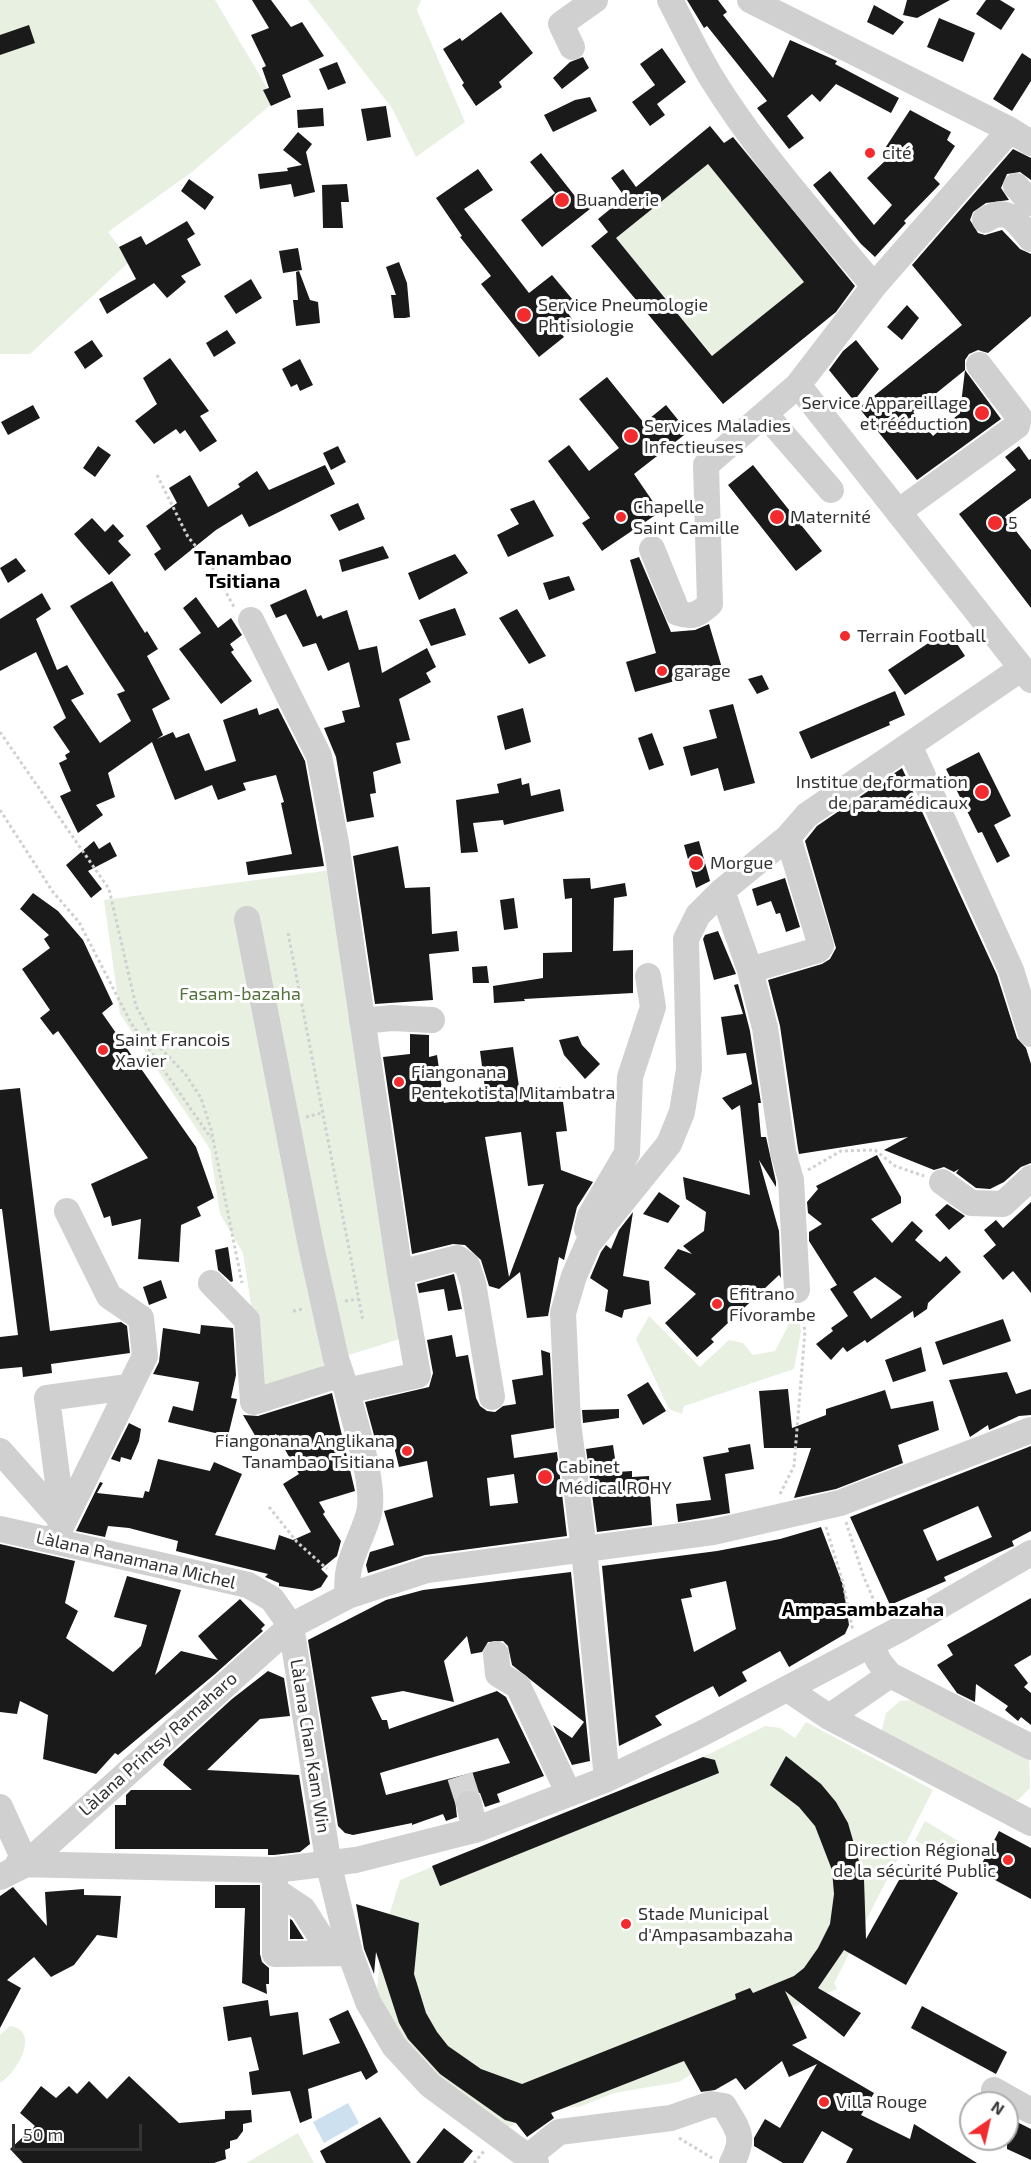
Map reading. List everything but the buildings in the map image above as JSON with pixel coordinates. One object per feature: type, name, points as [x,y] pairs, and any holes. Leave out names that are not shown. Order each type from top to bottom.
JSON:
[{"type":"street","points":[[572,47],[561,24],[595,0]]},
{"type":"street","points":[[670,0],[710,76],[732,108],[790,184],[874,286]]},
{"type":"street","points":[[652,549],[678,613],[689,617],[700,614],[710,604],[706,465],[798,385],[874,286],[1020,136],[750,0]]},
{"type":"street","points":[[985,220],[994,213],[1004,214],[1014,219],[1031,239]]},
{"type":"street","points":[[898,512],[1017,426],[1019,417],[979,365]]},
{"type":"street","points":[[607,1779],[584,1549],[568,1422],[562,1313],[574,1276],[588,1244],[669,1144],[682,1112],[689,1068],[686,939],[698,915],[722,891],[788,837],[807,815],[909,745],[1026,674],[798,385]]},
{"type":"street","points":[[765,414],[831,490]]},
{"type":"street","points":[[211,1283],[247,1320],[253,1402],[344,1383],[418,1375],[400,1273],[336,843],[320,756],[251,621]]},
{"type":"street","points":[[909,745],[1011,970],[1031,1034]]},
{"type":"street","points":[[750,970],[818,950],[820,946],[788,837]]},
{"type":"street","points":[[722,891],[750,970],[765,1028],[783,1152],[791,1180],[797,1290]]},
{"type":"street","points":[[247,919],[312,1246],[371,1494],[369,1513],[346,1587]]},
{"type":"street","points":[[588,1244],[585,1235],[590,1216],[627,1154],[630,1077],[653,1007],[648,976]]},
{"type":"street","points":[[362,1021],[392,1018],[432,1020]]},
{"type":"street","points":[[942,1182],[971,1203],[1003,1203],[1031,1178]]},
{"type":"street","points":[[58,1532],[145,1356],[141,1318],[109,1296],[67,1211]]},
{"type":"street","points":[[400,1273],[457,1258],[467,1265],[473,1283],[492,1397]]},
{"type":"street","points":[[58,1532],[47,1398],[128,1387]]},
{"type":"street","name":"Làlana Printsy Ramaharo","points":[[26,1864],[291,1626],[346,1587],[427,1570],[713,1532],[830,1506],[1031,1430]]},
{"type":"street","points":[[0,1451],[58,1532]]},
{"type":"street","name":"Làlana Ranamana Michel","points":[[0,1529],[58,1532],[248,1585],[272,1599],[291,1626]]},
{"type":"street","points":[[0,1865],[26,1864],[275,1880],[475,1830],[607,1779],[789,1690],[1028,1559]]},
{"type":"street","name":"Làlana Chan Kam Win","points":[[291,1626],[341,1953]]},
{"type":"street","points":[[874,1642],[873,1650],[890,1675],[1031,1747]]},
{"type":"street","points":[[496,1654],[498,1674],[518,1686],[569,1794]]},
{"type":"street","points":[[830,1717],[890,1675]]},
{"type":"street","points":[[789,1690],[830,1717],[1031,1823]]},
{"type":"street","points":[[469,1804],[475,1830]]},
{"type":"street","points":[[0,1807],[26,1864]]},
{"type":"street","points":[[0,1877],[26,1864]]},
{"type":"street","points":[[275,1880],[275,1954],[341,1953]]},
{"type":"street","points":[[275,1880],[341,1953],[394,2046],[446,2098],[532,2159],[559,2132],[671,2118],[711,2104],[724,2106],[741,2136],[739,2150],[732,2163]]},
{"type":"street","points":[[994,2090],[1031,2111]]},
{"type":"path","points":[[157,475],[188,537],[210,563],[237,612],[251,621]]},
{"type":"path","points":[[0,732],[109,889],[136,1006],[155,1042],[186,1075],[201,1098],[213,1139],[243,1288]]},
{"type":"path","points":[[0,810],[53,892],[79,922],[131,1023],[182,1100],[213,1139]]},
{"type":"path","points":[[288,933],[363,1322]]},
{"type":"path","points":[[791,1180],[841,1151],[874,1150],[895,1166],[942,1182]]},
{"type":"path","points":[[767,1520],[794,1466],[805,1331],[797,1290]]},
{"type":"path","points":[[830,1506],[843,1583],[874,1642]]},
{"type":"path","points":[[830,1506],[877,1611],[874,1642]]},
{"type":"path","points":[[269,1507],[297,1542],[346,1587]]},
{"type":"green space","points":[[0,0],[215,0],[275,101],[192,172],[108,232],[130,261],[30,354],[0,354]]},
{"type":"green space","points":[[308,0],[421,0],[417,10],[465,122],[416,157],[392,108]]},
{"type":"green space","points":[[708,164],[804,282],[713,356],[616,238]]},
{"type":"green space","name":"Fasam-bazaha","points":[[332,870],[406,1337],[336,1359],[265,1394],[243,1253],[220,1214],[210,1149],[120,1014],[104,900]]},
{"type":"green space","points":[[798,1308],[801,1332],[794,1369],[684,1406],[682,1414],[669,1409],[636,1339],[649,1316],[700,1367],[729,1340],[743,1343],[753,1355],[775,1351],[788,1326],[787,1313]]},
{"type":"green space","points":[[913,1700],[1029,1756],[1030,1788],[1018,1800],[1003,1801],[889,1743],[882,1729],[886,1713],[900,1701]]},
{"type":"green space","name":"Stade Municipal d'Ampasambazaha","points":[[806,1722],[933,1790],[834,1983],[837,1989],[760,2020],[759,2032],[679,2082],[614,2093],[579,2107],[547,2108],[507,2128],[419,2062],[377,1994],[381,1942],[400,1880],[703,1757],[765,1726],[780,1728],[795,1738]]},
{"type":"green space","points":[[925,1821],[965,1845],[954,1864],[915,1840]]},
{"type":"green space","points":[[10,2026],[19,2030],[24,2036],[25,2044],[19,2062],[0,2083],[0,2035]]},
{"type":"green space","points":[[298,2133],[314,2163],[246,2163]]},
{"type":"water","points":[[348,2103],[359,2123],[324,2143],[313,2122]]},
{"type":"tunnel","points":[[460,1776],[469,1804]]},
{"type":"place","name":"cité","points":[[870,153]]},
{"type":"place","name":"Buanderie","points":[[562,200]]},
{"type":"place","name":"Service Pneumologie Phtisiologie","points":[[524,315]]},
{"type":"place","name":"Service Appareillage et rééduction","points":[[982,413]]},
{"type":"place","name":"Services Maladies Infectieuses","points":[[631,436]]},
{"type":"place","name":"Chapelle Saint Camille","points":[[621,517]]},
{"type":"place","name":"Maternité","points":[[777,517]]},
{"type":"place","name":"5","points":[[995,523]]},
{"type":"place","name":"Terrain Football","points":[[845,636]]},
{"type":"place","name":"garage","points":[[662,671]]},
{"type":"place","name":"Institue de formation de paramédicaux","points":[[982,792]]},
{"type":"place","name":"Morgue","points":[[696,863]]},
{"type":"place","name":"Saint Francois Xavier","points":[[103,1050]]},
{"type":"place","name":"Fiangonana Pentekotista Mitambatra","points":[[399,1082]]},
{"type":"place","name":"Efitrano Fivorambe","points":[[717,1304]]},
{"type":"place","name":"Fiangonana Anglikana Tanambao Tsitiana","points":[[407,1451]]},
{"type":"place","name":"Cabinet Médical ROHY","points":[[545,1477]]},
{"type":"place","name":"Direction Régional de la sécurité Public","points":[[1008,1860]]},
{"type":"place","name":"Stade Municipal d'Ampasambazaha","points":[[626,1924]]},
{"type":"place","name":"Villa Rouge","points":[[824,2102]]},
{"type":"district","name":"Tanambao Tsitiana","points":[[243,570]]},
{"type":"district","name":"Ampasambazaha","points":[[863,1609]]}]
